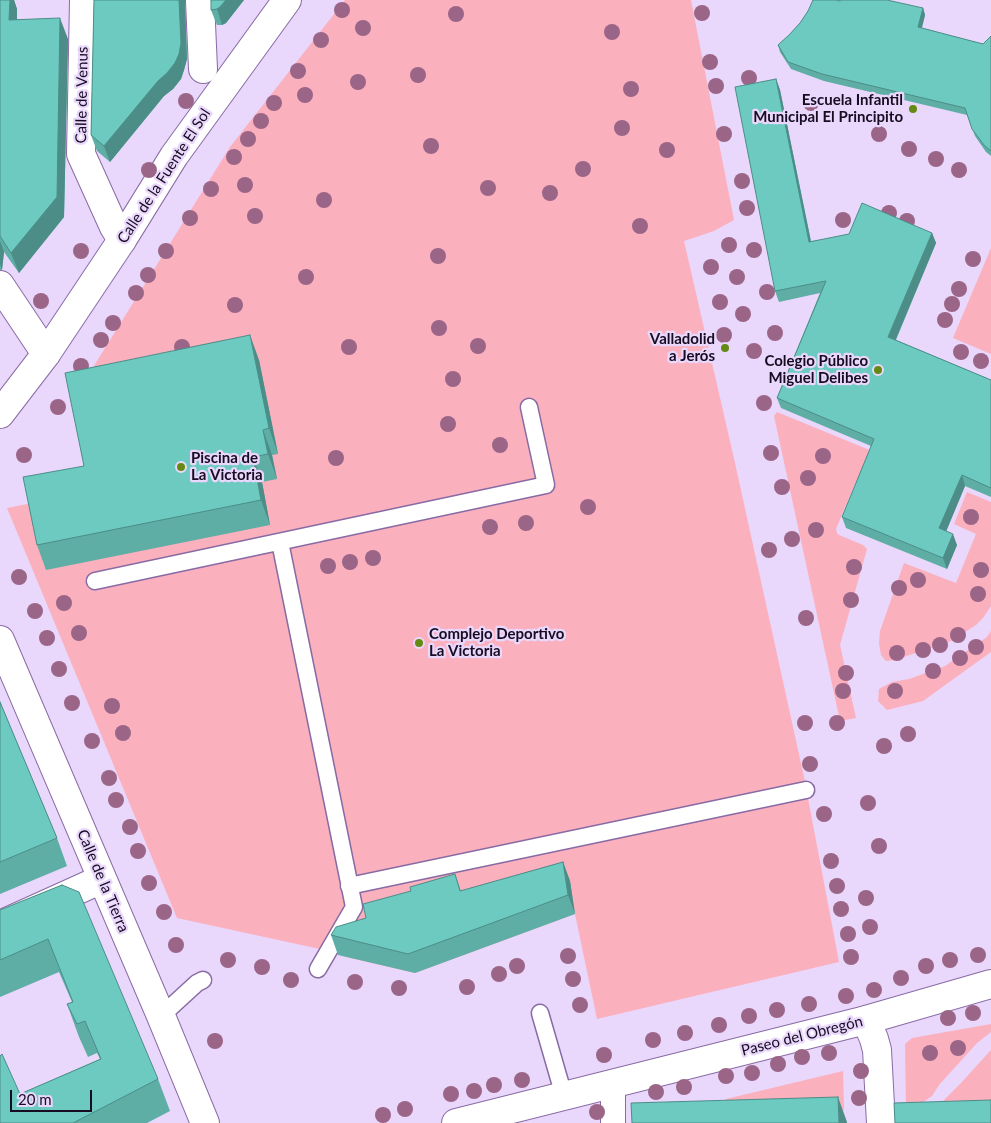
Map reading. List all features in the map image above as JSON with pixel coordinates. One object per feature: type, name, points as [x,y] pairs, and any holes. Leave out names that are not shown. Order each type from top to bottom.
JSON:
[{"type":"street","name":"Calle de Venus","points":[[84,0],[81,154],[114,227],[122,240]]},
{"type":"street","name":"Calle de la Fuente El Sol","points":[[0,414],[46,354],[122,240],[174,156],[287,0]]},
{"type":"street","points":[[200,2],[203,69]]},
{"type":"street","points":[[0,285],[46,354]]},
{"type":"street","name":"Calle de la Tierra","points":[[0,640],[162,1016],[205,1123]]},
{"type":"street","points":[[0,925],[102,878]]},
{"type":"street","name":"Paseo del Obregón","points":[[463,1122],[866,1020],[991,984]]},
{"type":"street","points":[[866,1020],[877,1050],[881,1123]]},
{"type":"street","points":[[612,1084],[614,1123]]},
{"type":"lane","points":[[95,581],[546,485],[529,407]]},
{"type":"lane","points":[[280,542],[354,907],[318,969]]},
{"type":"lane","points":[[350,886],[806,790]]},
{"type":"lane","points":[[162,1016],[196,983],[204,980]]},
{"type":"lane","points":[[540,1013],[564,1096]]},
{"type":"shaded area","name":"Complejo Deportivo La Victoria","points":[[345,0],[691,0],[734,220],[714,231],[684,241],[804,777],[839,962],[597,1019],[575,914],[415,973],[346,957],[329,951],[177,918],[7,508],[93,491],[74,398],[230,147]]},
{"type":"shaded area","points":[[991,248],[991,354],[953,338]]},
{"type":"shaded area","points":[[777,412],[906,465],[894,493],[857,479],[836,529],[839,535],[863,545],[867,549],[840,645],[856,718],[840,721],[774,416]]},
{"type":"shaded area","points":[[967,492],[991,502],[991,606],[976,625],[951,641],[895,660],[886,661],[881,655],[880,631],[904,563],[956,583],[976,534],[954,524]]},
{"type":"shaded area","points":[[991,631],[991,652],[923,701],[887,710],[878,701],[879,689],[892,682],[909,679],[945,666],[987,637]]},
{"type":"shaded area","points":[[991,1024],[991,1032],[977,1043],[939,1085],[932,1096],[916,1107],[906,1107],[905,1044],[912,1038]]},
{"type":"shaded area","points":[[991,1050],[991,1120],[940,1104],[960,1084]]},
{"type":"shaded area","points":[[843,1071],[844,1110],[725,1114],[722,1106],[726,1099]]},
{"type":"building","points":[[0,0],[10,0],[9,20],[60,18],[57,197],[11,253],[0,236]]},
{"type":"building","points":[[94,0],[179,0],[181,43],[175,63],[104,146],[91,135]]},
{"type":"building","points":[[211,0],[226,0],[217,9],[211,10]]},
{"type":"building","points":[[813,0],[887,0],[923,8],[918,27],[983,44],[991,36],[991,151],[972,129],[965,108],[822,74],[788,62],[778,45],[800,23]]},
{"type":"building","points":[[776,79],[809,242],[849,234],[862,203],[932,233],[888,337],[991,380],[991,488],[962,475],[939,528],[953,534],[943,558],[842,517],[874,439],[777,398],[826,281],[775,291],[735,87]]},
{"type":"building","name":"Piscina de La Victoria","points":[[250,335],[269,428],[263,430],[268,454],[253,457],[261,500],[37,545],[23,477],[84,466],[65,373]]},
{"type":"building","points":[[0,702],[57,838],[0,862]]},
{"type":"building","points":[[563,862],[568,895],[408,954],[331,935],[336,927],[366,918],[363,904],[411,891],[410,887],[455,874],[460,891]]},
{"type":"building","points":[[62,885],[79,892],[158,1079],[73,1123],[0,1123],[0,1056],[2,1054],[20,1094],[101,1059],[85,1021],[77,1024],[67,1004],[73,1002],[48,939],[0,960],[0,910]]},
{"type":"building","points":[[838,1097],[839,1123],[632,1123],[631,1103]]},
{"type":"building","points":[[991,1100],[991,1123],[895,1123],[894,1103]]},
{"type":"place","name":"Escuela Infantil Municipal El Principito","points":[[913,109]]},
{"type":"place","name":"Valladolid a Jerós","points":[[725,348]]},
{"type":"place","name":"Colegio Público Miguel Delibes","points":[[878,370]]},
{"type":"place","name":"Piscina de La Victoria","points":[[181,467]]},
{"type":"place","name":"Complejo Deportivo La Victoria","points":[[419,643]]}]
